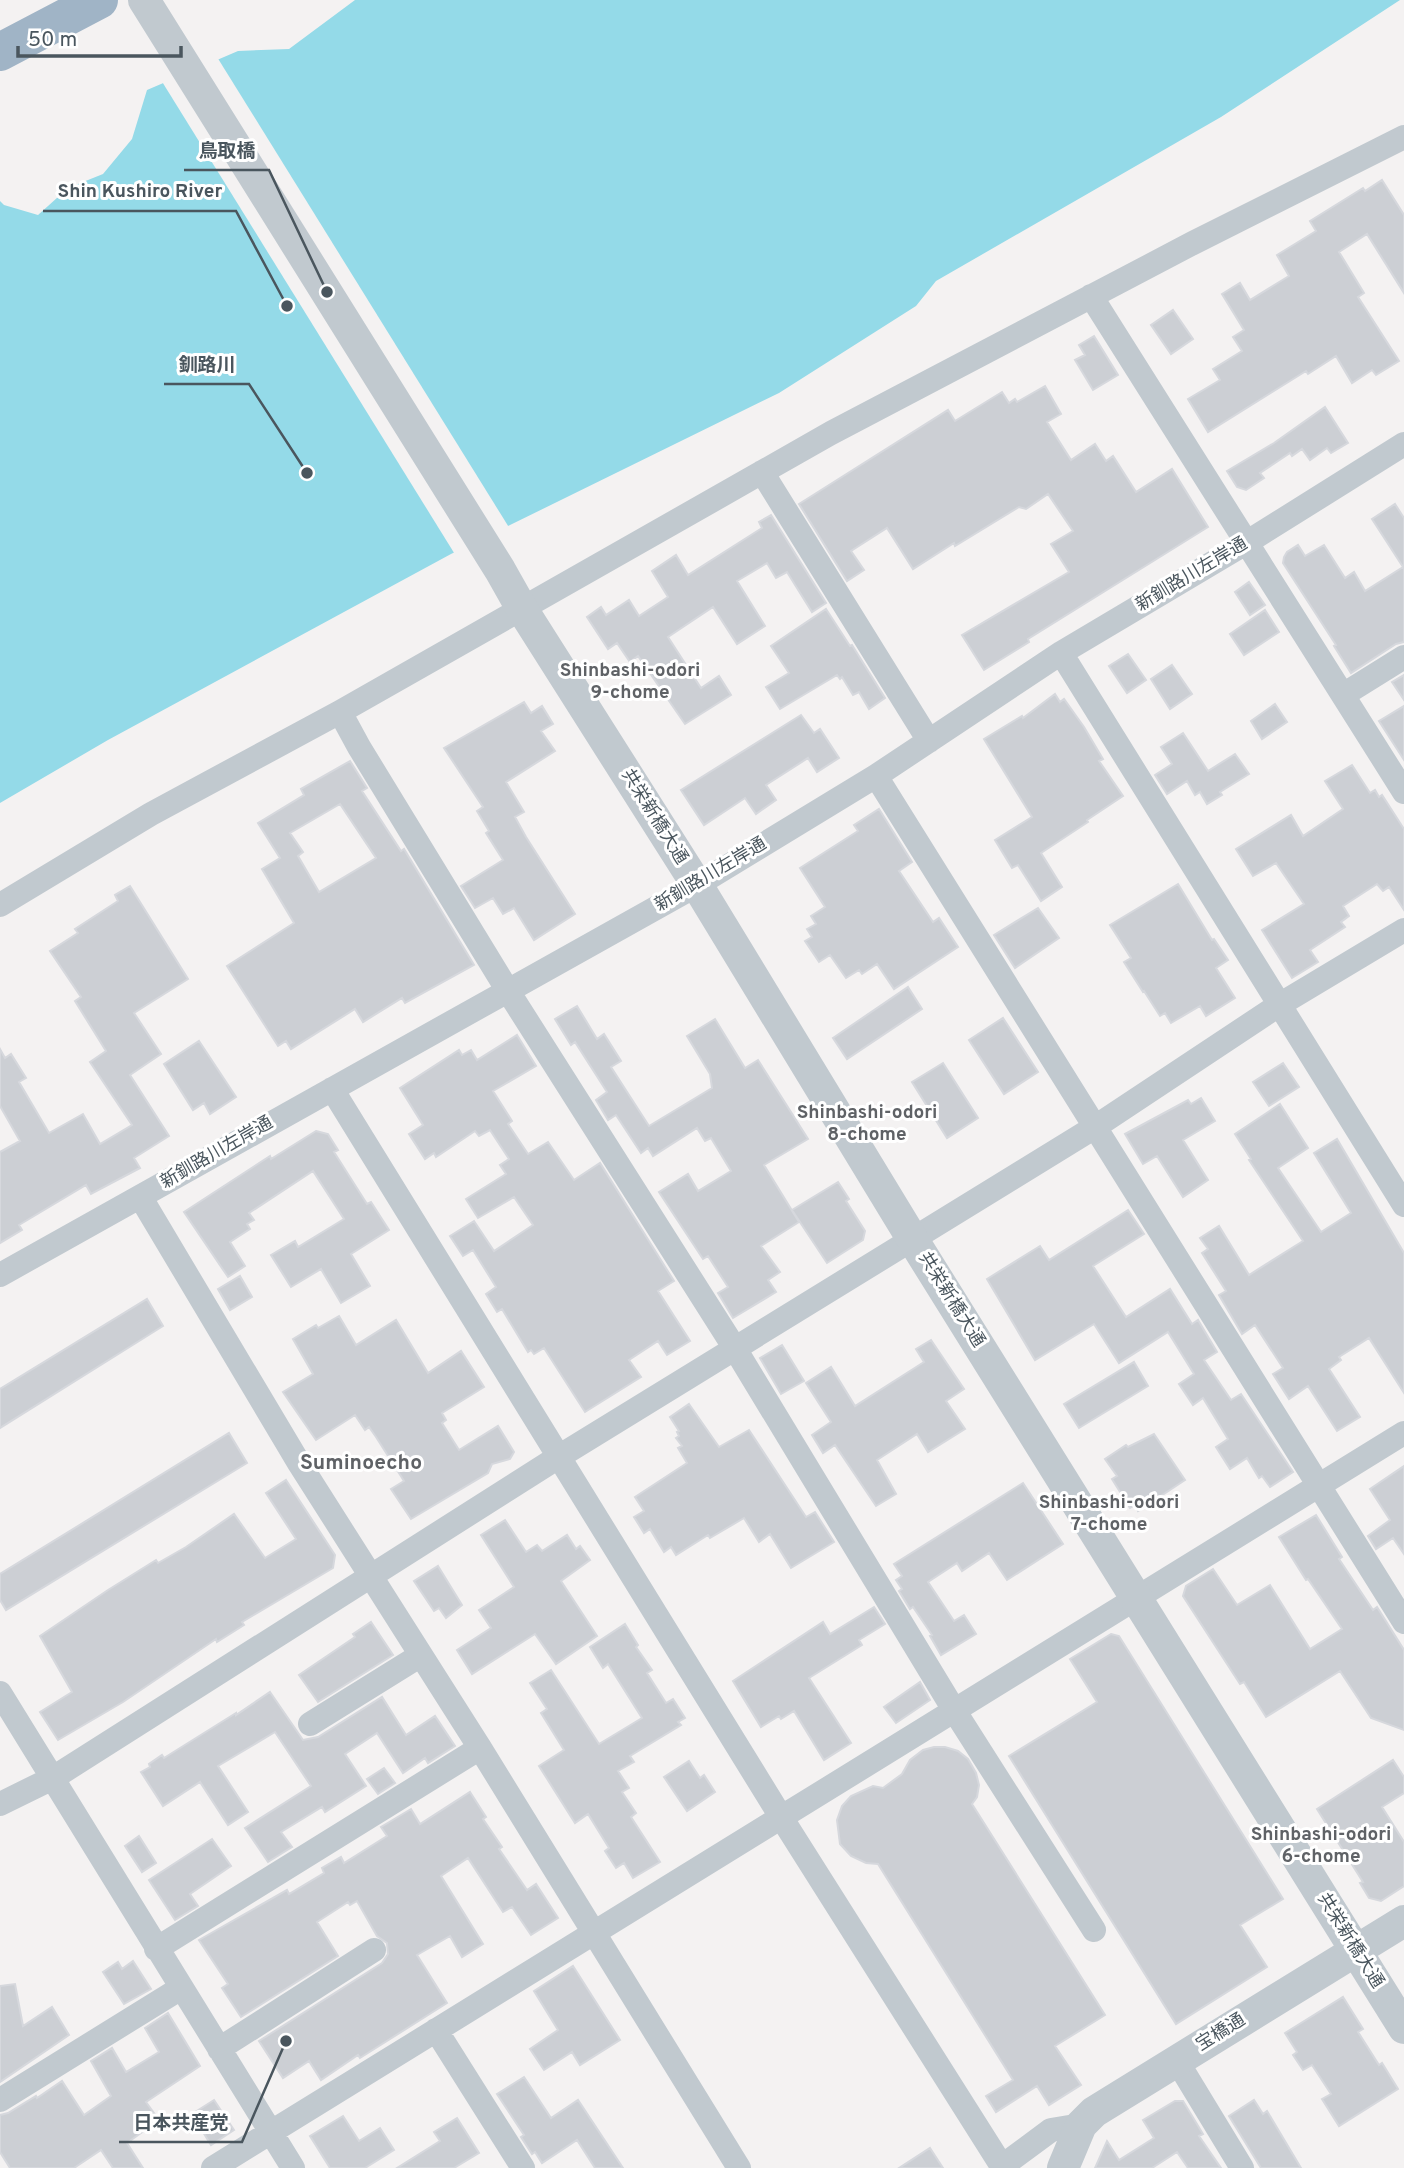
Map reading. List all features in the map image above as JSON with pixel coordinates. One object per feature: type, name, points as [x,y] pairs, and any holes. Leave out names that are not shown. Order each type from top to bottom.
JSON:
[{"type":"highway","points":[[0,52],[99,0]]},
{"type":"street","name":"共栄新橋大通","points":[[149,7],[500,569],[522,609],[697,885],[913,1240],[1404,2028]]},
{"type":"street","points":[[0,905],[151,814],[340,712],[831,433],[1091,296],[1404,137]]},
{"type":"street","points":[[1091,296],[1404,792]]},
{"type":"street","name":"新釧路川左岸通","points":[[0,1275],[697,885],[876,776],[1061,653],[1246,543],[1404,444]]},
{"type":"street","points":[[762,472],[929,741]]},
{"type":"street","points":[[1061,653],[1404,1205]]},
{"type":"street","points":[[1343,695],[1404,657]]},
{"type":"street","points":[[340,712],[508,992],[734,1347],[954,1710],[1094,1930]]},
{"type":"street","points":[[876,776],[1319,1485],[1396,1591],[1404,1622]]},
{"type":"street","points":[[0,1804],[53,1778],[560,1456],[1095,1127],[1279,1005],[1404,930]]},
{"type":"street","points":[[332,1088],[781,1817],[1002,2167],[1051,2130],[1081,2125]]},
{"type":"street","points":[[141,1198],[299,1463],[480,1748],[739,2168]]},
{"type":"street","points":[[213,2168],[1404,1433]]},
{"type":"street","points":[[310,1724],[421,1655]]},
{"type":"street","points":[[0,1693],[293,2168]]},
{"type":"street","points":[[156,1949],[480,1748]]},
{"type":"street","name":"宝橋通","points":[[1063,2168],[1081,2125],[1094,2112],[1404,1921]]},
{"type":"street","points":[[219,2049],[374,1950]]},
{"type":"street","points":[[0,2100],[181,1988]]},
{"type":"street","points":[[436,2030],[523,2168]]},
{"type":"street","points":[[1177,2061],[1242,2168]]},
{"type":"water","points":[[355,0],[1400,0],[1221,117],[936,281],[916,306],[779,393],[451,554],[108,740],[0,803],[0,201],[4,205],[38,215],[68,188],[103,174],[132,139],[147,90],[238,51],[289,49]]},
{"type":"pier","points":[[217,57],[510,529],[456,556],[161,80]]},
{"type":"building","points":[[1382,180],[1404,215],[1404,293],[1367,234],[1339,252],[1364,293],[1358,297],[1399,361],[1376,375],[1372,370],[1352,383],[1336,356],[1308,374],[1306,371],[1208,432],[1188,399],[1220,380],[1213,369],[1242,351],[1233,337],[1244,330],[1222,294],[1240,283],[1250,300],[1289,276],[1277,255],[1316,231],[1310,221],[1363,188],[1365,191]]},
{"type":"building","points":[[1173,310],[1193,339],[1171,354],[1151,325]]},
{"type":"building","points":[[1094,336],[1118,375],[1093,390],[1075,360],[1085,355],[1079,345]]},
{"type":"building","points":[[1045,386],[1061,414],[1047,422],[1071,460],[1095,444],[1106,461],[1113,456],[1136,492],[1172,469],[1208,527],[1028,639],[1029,642],[984,670],[962,635],[1069,572],[1051,544],[1073,531],[1048,494],[1026,509],[1019,507],[955,546],[954,543],[913,569],[887,528],[851,551],[864,570],[847,581],[799,504],[948,410],[955,421],[1002,392],[1009,403],[1015,399],[1017,402]]},
{"type":"building","points":[[1325,407],[1348,443],[1331,453],[1327,448],[1310,460],[1302,449],[1292,456],[1290,453],[1260,473],[1264,478],[1246,490],[1237,487],[1227,471],[1274,443]]},
{"type":"building","points":[[1395,504],[1404,518],[1404,642],[1396,644],[1351,673],[1283,563],[1284,557],[1298,545],[1305,556],[1324,545],[1345,578],[1354,572],[1365,591],[1403,567],[1372,519]]},
{"type":"building","points":[[771,515],[826,603],[812,612],[787,572],[776,578],[767,563],[737,581],[765,626],[737,644],[713,607],[668,637],[701,688],[719,676],[731,695],[685,724],[638,656],[630,662],[617,643],[608,649],[587,617],[601,607],[606,615],[629,600],[639,616],[668,597],[652,571],[676,555],[688,575],[762,528],[759,522]]},
{"type":"building","points":[[1249,582],[1265,605],[1250,615],[1235,592]]},
{"type":"building","points":[[826,609],[885,698],[869,709],[859,692],[853,695],[842,677],[840,679],[837,675],[780,709],[766,687],[789,673],[771,646]]},
{"type":"building","points":[[1265,610],[1279,632],[1244,655],[1230,634]]},
{"type":"building","points":[[1128,654],[1146,680],[1127,693],[1109,666]]},
{"type":"building","points":[[1172,665],[1192,694],[1170,709],[1151,679]]},
{"type":"building","points":[[1404,675],[1404,700],[1392,682]]},
{"type":"building","points":[[1055,694],[1060,702],[1064,699],[1084,727],[1103,759],[1099,761],[1123,796],[1041,853],[1062,887],[1041,901],[1018,865],[1012,868],[995,840],[1032,817],[984,739],[1022,716],[1023,718]]},
{"type":"building","points":[[524,702],[531,713],[542,706],[553,724],[541,731],[555,751],[506,782],[524,812],[515,817],[575,914],[534,940],[514,908],[503,914],[493,898],[475,908],[461,886],[503,860],[486,833],[489,831],[477,811],[483,807],[444,748]]},
{"type":"building","points":[[1275,704],[1287,722],[1262,739],[1251,721]]},
{"type":"building","points":[[1404,706],[1404,760],[1379,721]]},
{"type":"building","points":[[801,715],[814,733],[820,729],[839,758],[817,772],[808,758],[766,785],[776,800],[756,814],[745,798],[704,825],[681,790]]},
{"type":"building","points":[[1183,733],[1208,771],[1235,754],[1249,774],[1220,792],[1222,795],[1207,804],[1200,792],[1195,795],[1187,781],[1167,794],[1155,775],[1172,764],[1161,747]]},
{"type":"building","points":[[350,761],[367,788],[362,791],[401,851],[404,849],[474,965],[405,1003],[402,998],[363,1022],[355,1009],[291,1049],[286,1041],[278,1046],[227,966],[294,923],[262,869],[280,858],[258,823],[304,795],[301,789]],"holes":[[[340,804],[376,858],[319,892],[298,856],[303,852],[290,833]]]},
{"type":"building","points":[[1352,765],[1370,793],[1375,790],[1379,797],[1382,795],[1404,829],[1404,910],[1389,887],[1383,891],[1377,884],[1343,906],[1349,916],[1341,922],[1345,927],[1310,950],[1318,962],[1292,978],[1262,930],[1304,904],[1276,863],[1253,876],[1236,849],[1291,815],[1303,836],[1343,809],[1325,781]]},
{"type":"building","points":[[879,809],[912,862],[899,871],[933,922],[939,918],[958,947],[894,989],[877,964],[862,974],[859,970],[846,978],[830,955],[819,962],[805,941],[812,937],[807,929],[816,924],[811,916],[825,907],[800,868],[858,831],[854,825]]},
{"type":"building","points":[[1178,884],[1212,940],[1214,939],[1228,960],[1216,968],[1235,998],[1206,1016],[1200,1006],[1171,1023],[1165,1013],[1160,1016],[1124,962],[1131,958],[1110,925]]},
{"type":"building","points":[[130,886],[188,979],[134,1013],[161,1054],[130,1075],[169,1136],[134,1158],[140,1168],[91,1194],[86,1185],[19,1225],[22,1230],[0,1243],[0,1152],[20,1141],[0,1106],[0,1049],[5,1058],[11,1054],[26,1078],[19,1082],[49,1133],[83,1114],[100,1144],[132,1125],[90,1062],[106,1051],[75,1001],[81,997],[50,951],[78,933],[75,929],[118,901],[115,895]]},
{"type":"building","points":[[1038,908],[1059,938],[1015,968],[994,935]]},
{"type":"building","points":[[908,987],[922,1009],[847,1059],[833,1038]]},
{"type":"building","points":[[577,1006],[597,1039],[604,1034],[621,1061],[611,1067],[649,1126],[712,1088],[710,1074],[687,1036],[715,1019],[745,1068],[758,1060],[808,1139],[764,1165],[799,1222],[761,1246],[780,1272],[768,1280],[776,1292],[733,1318],[718,1293],[728,1287],[708,1256],[703,1259],[659,1192],[688,1174],[698,1191],[731,1171],[711,1138],[705,1141],[697,1128],[653,1156],[648,1148],[641,1153],[616,1115],[608,1120],[596,1100],[607,1092],[575,1042],[571,1045],[555,1019]]},
{"type":"building","points":[[1003,1018],[1038,1072],[1004,1094],[969,1040]]},
{"type":"building","points":[[517,1035],[536,1066],[493,1091],[512,1121],[508,1124],[528,1154],[548,1142],[574,1180],[600,1163],[674,1281],[658,1291],[690,1341],[667,1355],[658,1341],[629,1360],[641,1377],[585,1412],[544,1348],[534,1354],[531,1350],[528,1352],[502,1309],[497,1312],[486,1294],[496,1287],[473,1250],[463,1256],[450,1236],[474,1221],[494,1251],[533,1225],[514,1197],[478,1218],[466,1199],[506,1174],[500,1165],[509,1159],[490,1130],[479,1136],[475,1131],[436,1157],[434,1153],[425,1159],[409,1134],[423,1125],[400,1088],[459,1050],[462,1055],[471,1050],[477,1060]]},
{"type":"building","points":[[199,1041],[236,1097],[210,1114],[204,1103],[193,1110],[164,1064]]},
{"type":"building","points":[[943,1063],[978,1118],[947,1138],[912,1082]]},
{"type":"building","points":[[1283,1063],[1299,1087],[1269,1106],[1253,1082]]},
{"type":"building","points":[[1201,1098],[1215,1121],[1183,1140],[1208,1180],[1183,1197],[1157,1156],[1143,1164],[1125,1134],[1188,1100],[1191,1104]]},
{"type":"building","points":[[1280,1104],[1308,1148],[1278,1168],[1321,1232],[1351,1213],[1314,1153],[1337,1139],[1404,1253],[1404,1393],[1369,1338],[1339,1357],[1341,1360],[1329,1369],[1360,1417],[1337,1431],[1308,1386],[1289,1399],[1273,1374],[1283,1368],[1255,1325],[1242,1334],[1219,1295],[1226,1291],[1202,1253],[1208,1249],[1200,1238],[1219,1226],[1249,1275],[1303,1241],[1249,1160],[1251,1159],[1235,1134]]},
{"type":"building","points":[[316,1131],[328,1134],[338,1150],[334,1152],[367,1204],[371,1202],[389,1230],[351,1254],[370,1286],[341,1303],[321,1269],[291,1287],[271,1255],[295,1241],[298,1247],[344,1219],[313,1171],[249,1213],[254,1220],[247,1224],[250,1229],[230,1242],[245,1266],[228,1277],[184,1212],[270,1156],[271,1159]]},
{"type":"building","points":[[838,1182],[849,1199],[846,1201],[865,1231],[863,1240],[827,1263],[792,1210]]},
{"type":"building","points":[[1128,1210],[1144,1234],[1093,1266],[1126,1317],[1170,1289],[1192,1324],[1198,1320],[1217,1352],[1204,1360],[1231,1400],[1241,1394],[1293,1472],[1270,1487],[1262,1476],[1259,1478],[1247,1458],[1230,1469],[1216,1447],[1228,1439],[1203,1398],[1193,1405],[1179,1384],[1194,1374],[1168,1332],[1119,1363],[1094,1324],[1035,1360],[987,1279],[1040,1246],[1049,1260]]},
{"type":"building","points":[[240,1276],[252,1297],[230,1310],[218,1289]]},
{"type":"building","points":[[147,1299],[163,1326],[0,1428],[0,1389]]},
{"type":"building","points":[[339,1316],[356,1345],[396,1320],[428,1373],[461,1351],[484,1387],[442,1413],[446,1420],[442,1423],[459,1450],[498,1426],[514,1452],[510,1459],[492,1464],[488,1473],[411,1519],[391,1489],[404,1481],[369,1427],[365,1430],[355,1415],[316,1440],[283,1392],[313,1374],[293,1339],[316,1325],[318,1328]]},
{"type":"building","points":[[931,1340],[964,1389],[946,1401],[965,1429],[928,1452],[917,1434],[877,1460],[896,1494],[876,1506],[835,1445],[823,1453],[812,1435],[831,1422],[806,1383],[831,1367],[855,1406],[924,1362],[916,1349]]},
{"type":"building","points":[[782,1345],[804,1381],[781,1394],[760,1358]]},
{"type":"building","points":[[1134,1362],[1148,1386],[1079,1428],[1064,1404]]},
{"type":"building","points":[[689,1404],[719,1447],[749,1430],[806,1517],[815,1512],[834,1542],[791,1568],[770,1534],[759,1542],[744,1518],[710,1538],[708,1535],[676,1555],[671,1547],[664,1552],[650,1529],[644,1533],[634,1517],[644,1511],[635,1497],[687,1463],[678,1448],[682,1446],[676,1438],[679,1431],[670,1417]]},
{"type":"building","points":[[229,1433],[247,1463],[6,1610],[0,1600],[0,1574]]},
{"type":"building","points":[[1154,1434],[1185,1480],[1138,1511],[1135,1505],[1130,1508],[1112,1479],[1117,1476],[1105,1459],[1126,1445],[1128,1447]]},
{"type":"building","points":[[1404,1466],[1404,1554],[1393,1538],[1376,1549],[1368,1536],[1390,1520],[1370,1489]]},
{"type":"building","points":[[286,1480],[335,1555],[333,1568],[242,1622],[244,1625],[217,1642],[216,1639],[123,1702],[58,1740],[40,1712],[72,1692],[40,1636],[108,1590],[156,1560],[158,1563],[186,1547],[234,1514],[265,1558],[296,1539],[266,1493]]},
{"type":"building","points":[[1023,1483],[1063,1544],[1007,1580],[989,1553],[962,1571],[957,1563],[928,1582],[954,1621],[964,1615],[976,1634],[941,1655],[930,1636],[932,1635],[899,1591],[902,1589],[896,1580],[902,1576],[894,1564]]},
{"type":"building","points":[[1316,1515],[1342,1557],[1339,1559],[1373,1610],[1377,1607],[1404,1650],[1404,1730],[1371,1718],[1340,1671],[1266,1717],[1244,1682],[1240,1684],[1183,1596],[1186,1586],[1213,1569],[1237,1605],[1270,1585],[1310,1649],[1342,1629],[1279,1537]]},
{"type":"building","points":[[505,1520],[526,1552],[537,1545],[542,1551],[567,1535],[576,1549],[580,1546],[590,1560],[561,1581],[597,1636],[556,1664],[535,1634],[472,1674],[457,1650],[491,1628],[479,1610],[514,1587],[481,1535]]},
{"type":"building","points":[[438,1566],[462,1605],[446,1618],[439,1608],[434,1611],[414,1581]]},
{"type":"building","points":[[874,1607],[885,1624],[859,1640],[862,1645],[809,1678],[851,1743],[824,1760],[794,1711],[761,1727],[733,1681],[823,1622],[830,1634]]},
{"type":"building","points":[[371,1622],[393,1655],[318,1702],[299,1675],[355,1637],[353,1634]]},
{"type":"building","points":[[625,1624],[638,1645],[636,1647],[652,1670],[647,1673],[666,1703],[673,1699],[685,1718],[678,1722],[681,1725],[630,1756],[634,1762],[618,1771],[629,1788],[622,1792],[636,1813],[631,1817],[660,1862],[633,1878],[624,1863],[616,1868],[605,1851],[609,1848],[588,1814],[575,1823],[539,1766],[564,1750],[541,1713],[547,1709],[530,1683],[551,1670],[599,1744],[642,1718],[608,1664],[603,1668],[590,1647]]},
{"type":"building","points":[[1111,1634],[1119,1636],[1283,1899],[1240,1925],[1267,1967],[1176,2024],[1009,1756],[1097,1702],[1070,1659]]},
{"type":"building","points":[[920,1682],[930,1700],[896,1723],[884,1707]]},
{"type":"building","points":[[270,1692],[303,1740],[318,1737],[382,1697],[406,1735],[435,1716],[455,1746],[428,1763],[425,1758],[403,1773],[377,1733],[345,1754],[366,1786],[325,1812],[322,1807],[281,1832],[292,1847],[268,1862],[245,1828],[311,1786],[275,1732],[218,1766],[248,1812],[228,1825],[200,1782],[163,1806],[141,1772],[162,1755],[164,1758]]},
{"type":"building","points":[[934,1747],[958,1751],[968,1759],[979,1785],[977,1797],[972,1804],[1105,2015],[1055,2046],[1081,2085],[1049,2105],[1037,2086],[996,2112],[986,2096],[1013,2080],[878,1864],[866,1863],[851,1856],[840,1844],[837,1820],[842,1806],[851,1796],[873,1786],[883,1788],[902,1774],[910,1760],[923,1750]]},
{"type":"building","points":[[1393,1760],[1404,1777],[1404,1793],[1382,1807],[1404,1842],[1404,1886],[1381,1901],[1369,1898],[1360,1883],[1363,1882],[1317,1809]]},
{"type":"building","points":[[689,1761],[700,1778],[704,1775],[715,1792],[687,1811],[664,1777]]},
{"type":"building","points":[[384,1768],[395,1783],[378,1794],[367,1779]]},
{"type":"building","points":[[470,1792],[486,1817],[483,1819],[502,1847],[499,1849],[527,1890],[536,1884],[558,1918],[531,1935],[512,1907],[503,1912],[468,1858],[441,1876],[483,1944],[462,1957],[450,1936],[417,1955],[447,2003],[321,2080],[309,2061],[283,2078],[259,2041],[382,1963],[388,1954],[387,1943],[377,1936],[357,1901],[350,1905],[348,1902],[317,1922],[338,1956],[241,2017],[222,1988],[228,1984],[199,1940],[287,1890],[289,1894],[324,1873],[322,1868],[341,1857],[344,1863],[387,1836],[381,1827],[411,1809],[420,1824]]},
{"type":"building","points":[[139,1836],[156,1863],[142,1872],[125,1846]]},
{"type":"building","points":[[212,1839],[231,1866],[190,1894],[198,1906],[175,1920],[149,1880]]},
{"type":"building","points":[[133,1961],[151,1989],[124,2004],[103,1972],[118,1962],[122,1969]]},
{"type":"building","points":[[573,1966],[620,2040],[580,2065],[572,2052],[544,2070],[530,2049],[558,2030],[534,1991]]},
{"type":"building","points":[[15,1984],[23,2026],[52,2007],[69,2035],[0,2082],[0,1986]]},
{"type":"building","points":[[1343,1997],[1363,2029],[1358,2032],[1398,2089],[1339,2126],[1322,2099],[1331,2094],[1312,2065],[1303,2070],[1293,2055],[1297,2052],[1285,2033]]},
{"type":"building","points":[[168,2013],[200,2066],[146,2102],[159,2120],[127,2143],[143,2168],[113,2168],[101,2150],[74,2168],[10,2168],[0,2152],[0,2115],[36,2096],[37,2098],[62,2081],[84,2115],[111,2096],[91,2061],[112,2048],[126,2072],[159,2052],[145,2028]]},
{"type":"building","points":[[524,2077],[551,2118],[578,2100],[623,2168],[595,2168],[577,2140],[542,2163],[535,2152],[532,2154],[521,2137],[524,2135],[497,2094]]},
{"type":"building","points":[[214,2100],[234,2130],[211,2145],[192,2114]]},
{"type":"building","points":[[1254,2100],[1263,2114],[1267,2111],[1301,2168],[1261,2168],[1229,2116]]},
{"type":"building","points":[[1175,2101],[1183,2101],[1203,2134],[1199,2136],[1221,2168],[1188,2168],[1177,2152],[1152,2168],[1095,2168],[1107,2141],[1119,2160],[1154,2138],[1143,2120]]},
{"type":"building","points":[[343,2116],[359,2141],[380,2128],[394,2150],[365,2168],[330,2168],[310,2136]]},
{"type":"building","points":[[457,2118],[479,2153],[454,2168],[397,2168],[440,2141],[434,2132]]},
{"type":"building","points":[[930,2148],[943,2168],[899,2168]]},
{"type":"place","name":"鳥取橋","points":[[327,292]]},
{"type":"place","name":"Shin Kushiro River","points":[[287,306]]},
{"type":"place","name":"釧路川","points":[[307,473]]},
{"type":"place","name":"日本共産党","points":[[286,2041]]},
{"type":"district","name":"Shinbashi-odori 9-chome","points":[[630,682]]},
{"type":"district","name":"Shinbashi-odori 8-chome","points":[[867,1124]]},
{"type":"district","name":"Suminoecho","points":[[361,1463]]},
{"type":"district","name":"Shinbashi-odori 7-chome","points":[[1109,1514]]},
{"type":"district","name":"Shinbashi-odori 6-chome","points":[[1321,1846]]}]
